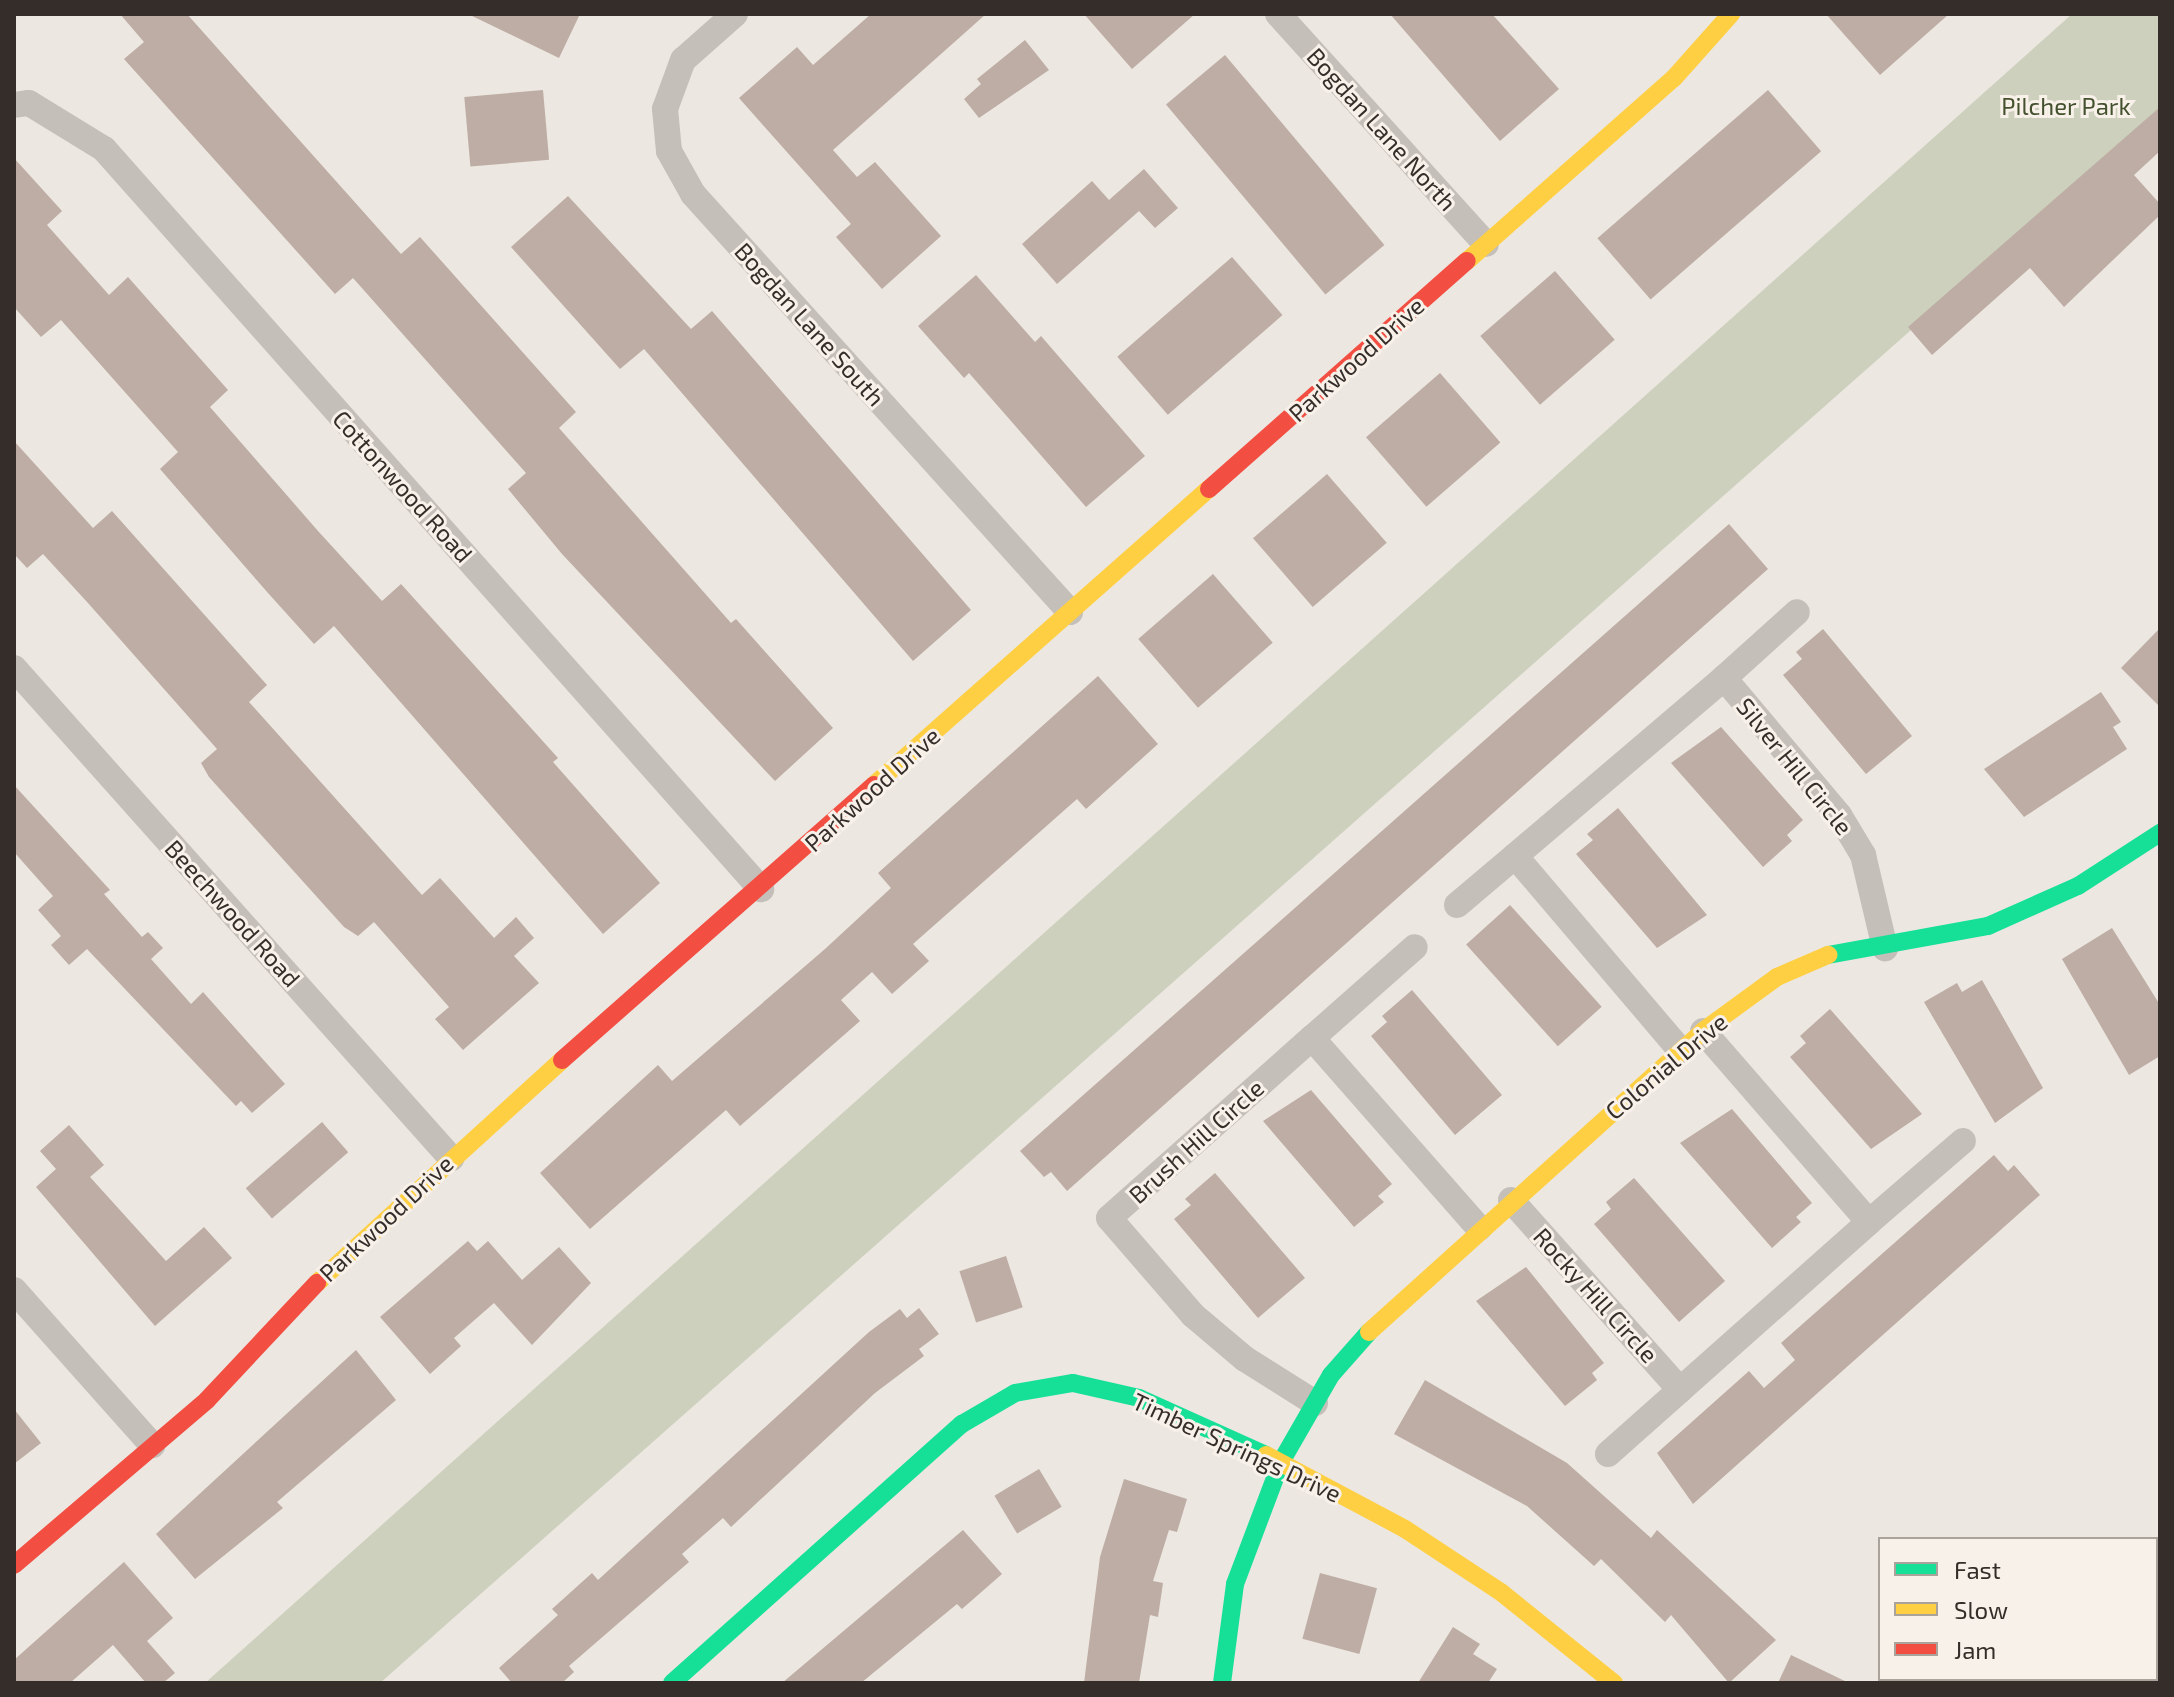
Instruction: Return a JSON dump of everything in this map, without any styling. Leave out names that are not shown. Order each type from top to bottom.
[{"type":"street","name":"Bogdan Lane South","points":[[735,14],[683,60],[665,109],[669,151],[693,194],[1070,612]]},
{"type":"street","name":"Bogdan Lane North","points":[[1278,14],[1486,244]]},
{"type":"street","name":"Parkwood Drive","points":[[14,1565],[207,1400],[346,1251],[761,889],[1674,78],[1731,14]]},
{"type":"street","name":"Cottonwood Road","points":[[21,104],[104,149],[761,889]]},
{"type":"street","name":"Silver Hill Circle","points":[[1457,905],[1797,612]]},
{"type":"street","name":"Beechwood Road","points":[[14,668],[451,1158]]},
{"type":"street","name":"Silver Hill Circle","points":[[1724,678],[1839,815],[1863,855],[1885,948]]},
{"type":"street","name":"Colonial Drive","points":[[1222,1683],[1235,1584],[1281,1462],[1315,1403],[1383,1316],[1479,1228],[1703,1031],[1777,977],[1824,956],[1885,948],[1988,926],[2078,886],[2160,833]]},
{"type":"street","points":[[1515,856],[1681,1051]]},
{"type":"street","name":"Brush Hill Circle","points":[[1315,1403],[1245,1359],[1193,1315],[1109,1218],[1415,947]]},
{"type":"street","points":[[1703,1031],[1869,1222]]},
{"type":"street","points":[[1312,1038],[1479,1228]]},
{"type":"street","points":[[1608,1454],[1963,1141]]},
{"type":"street","name":"Rocky Hill Circle","points":[[1511,1200],[1680,1390]]},
{"type":"street","points":[[14,1290],[152,1445]]},
{"type":"street","name":"Timber Springs Drive","points":[[672,1683],[962,1424],[1015,1393],[1073,1383],[1107,1388],[1281,1462],[1405,1529],[1502,1593],[1614,1683]]},
{"type":"green space","name":"Pilcher Park","points":[[2072,14],[2160,14],[2160,110],[380,1683],[205,1683]]},
{"type":"building","points":[[120,14],[187,14],[401,254],[420,237],[576,412],[559,428],[731,623],[736,619],[833,728],[775,781],[562,554],[508,489],[526,473],[353,278],[335,294],[124,59],[144,42]]},
{"type":"building","points":[[468,14],[580,14],[559,58]]},
{"type":"building","points":[[871,14],[986,14],[833,150],[857,177],[875,162],[941,236],[882,289],[836,237],[851,224],[739,98],[797,47],[813,65]]},
{"type":"building","points":[[1084,14],[1195,14],[1132,69]]},
{"type":"building","points":[[1390,14],[1492,14],[1559,89],[1500,141]]},
{"type":"building","points":[[1826,14],[1949,14],[1880,75]]},
{"type":"building","points":[[1025,40],[1049,70],[979,118],[964,99],[981,84],[977,79]]},
{"type":"building","points":[[1225,55],[1384,245],[1325,294],[1166,104]]},
{"type":"building","points":[[543,90],[549,160],[470,167],[464,97]]},
{"type":"building","points":[[1768,90],[1821,151],[1651,299],[1597,238]]},
{"type":"building","points":[[2160,107],[2160,151],[2134,175],[2160,204],[2160,215],[2064,307],[2030,268],[1932,355],[1908,327]]},
{"type":"building","points":[[14,158],[62,211],[47,225],[109,295],[128,277],[228,390],[210,407],[318,531],[382,601],[401,584],[558,758],[553,762],[660,883],[603,934],[334,626],[314,644],[268,593],[160,469],[178,452],[61,320],[41,337],[14,307]]},
{"type":"building","points":[[1144,169],[1178,208],[1155,228],[1139,211],[1057,284],[1022,244],[1092,181],[1109,200]]},
{"type":"building","points":[[568,196],[691,329],[712,311],[971,610],[913,661],[644,349],[620,369],[511,247]]},
{"type":"building","points":[[1232,257],[1283,315],[1168,415],[1117,357]]},
{"type":"building","points":[[1555,271],[1615,340],[1540,405],[1480,336]]},
{"type":"building","points":[[976,275],[1035,342],[1041,336],[1145,456],[1086,507],[969,373],[964,378],[918,326]]},
{"type":"building","points":[[1440,373],[1500,442],[1426,507],[1366,437]]},
{"type":"building","points":[[14,441],[93,528],[112,511],[267,685],[249,702],[422,895],[440,878],[494,938],[516,917],[534,938],[514,956],[539,983],[463,1050],[435,1019],[449,1007],[374,922],[358,936],[344,927],[209,777],[201,763],[217,749],[88,603],[43,554],[27,568],[14,554]]},
{"type":"building","points":[[1327,474],[1387,543],[1313,607],[1253,538]]},
{"type":"building","points":[[1729,524],[1768,569],[1067,1191],[1051,1172],[1044,1177],[1020,1151]]},
{"type":"building","points":[[1213,574],[1273,643],[1198,708],[1138,639]]},
{"type":"building","points":[[2160,628],[2160,707],[2121,668]]},
{"type":"building","points":[[1823,629],[1912,736],[1866,774],[1783,675],[1802,659],[1796,652]]},
{"type":"building","points":[[1098,676],[1158,744],[1086,809],[1077,799],[913,944],[929,961],[892,994],[872,972],[841,1000],[860,1021],[740,1126],[726,1110],[590,1229],[540,1173],[658,1065],[672,1081],[825,949],[891,888],[878,873]]},
{"type":"building","points":[[2101,692],[2121,722],[2113,727],[2127,749],[2024,817],[1984,769]]},
{"type":"building","points":[[1721,727],[1803,820],[1787,835],[1792,841],[1763,867],[1671,763]]},
{"type":"building","points":[[14,785],[110,890],[104,894],[142,937],[148,932],[163,948],[151,959],[191,1004],[203,992],[285,1084],[252,1113],[241,1101],[236,1106],[87,949],[69,965],[51,945],[61,936],[38,910],[53,896],[14,852]]},
{"type":"building","points":[[1618,808],[1707,915],[1657,948],[1576,854],[1593,840],[1587,834]]},
{"type":"building","points":[[1510,905],[1602,1007],[1558,1046],[1466,944]]},
{"type":"building","points":[[2112,928],[2160,1005],[2160,1056],[2129,1075],[2062,959]]},
{"type":"building","points":[[1982,980],[2043,1088],[1995,1123],[1924,1002],[1957,983],[1962,992]]},
{"type":"building","points":[[1412,990],[1502,1095],[1455,1135],[1371,1036],[1387,1022],[1382,1016]]},
{"type":"building","points":[[1830,1009],[1922,1114],[1871,1149],[1790,1057],[1806,1043],[1800,1036]]},
{"type":"building","points":[[1311,1090],[1392,1184],[1378,1196],[1384,1202],[1354,1227],[1263,1121]]},
{"type":"building","points":[[1732,1109],[1812,1203],[1796,1217],[1801,1222],[1772,1248],[1680,1143]]},
{"type":"building","points":[[322,1122],[348,1152],[272,1218],[246,1188]]},
{"type":"building","points":[[69,1125],[104,1165],[90,1177],[166,1261],[204,1227],[232,1258],[155,1326],[36,1187],[56,1169],[40,1151]]},
{"type":"building","points":[[1994,1155],[2008,1171],[2014,1165],[2040,1195],[1693,1504],[1657,1453],[1749,1371],[1764,1388],[1795,1360],[1781,1343]]},
{"type":"building","points":[[1215,1173],[1305,1278],[1258,1318],[1174,1219],[1191,1205],[1185,1199]]},
{"type":"building","points":[[1634,1178],[1725,1281],[1679,1322],[1594,1224],[1611,1209],[1606,1202]]},
{"type":"building","points":[[468,1241],[477,1251],[488,1241],[522,1280],[559,1247],[591,1283],[532,1345],[494,1303],[454,1338],[461,1346],[430,1374],[380,1317]]},
{"type":"building","points":[[1006,1256],[1023,1307],[976,1322],[959,1271]]},
{"type":"building","points":[[1526,1267],[1604,1363],[1592,1373],[1597,1380],[1565,1406],[1476,1301]]},
{"type":"building","points":[[919,1308],[939,1334],[919,1349],[924,1356],[875,1393],[731,1527],[723,1518],[682,1554],[689,1562],[569,1666],[574,1672],[562,1683],[512,1683],[499,1668],[558,1615],[552,1609],[592,1573],[598,1580],[869,1332],[900,1309],[907,1318]]},
{"type":"building","points":[[356,1350],[396,1400],[277,1502],[283,1508],[195,1579],[156,1534]]},
{"type":"building","points":[[1425,1380],[1567,1463],[1651,1538],[1657,1530],[1776,1640],[1729,1683],[1671,1615],[1665,1622],[1601,1559],[1594,1566],[1527,1506],[1394,1434]]},
{"type":"building","points":[[14,1409],[41,1443],[14,1464]]},
{"type":"building","points":[[1039,1469],[1062,1507],[1017,1533],[994,1496]]},
{"type":"building","points":[[1124,1479],[1187,1499],[1177,1532],[1169,1530],[1153,1581],[1163,1583],[1158,1617],[1150,1615],[1139,1683],[1084,1683],[1100,1557]]},
{"type":"building","points":[[963,1530],[1002,1574],[962,1609],[957,1604],[861,1683],[782,1683]]},
{"type":"building","points":[[124,1562],[173,1618],[147,1641],[175,1673],[163,1683],[146,1683],[113,1645],[70,1683],[14,1683],[14,1660]]},
{"type":"building","points":[[1320,1573],[1377,1588],[1359,1654],[1302,1639]]},
{"type":"building","points":[[1453,1627],[1480,1644],[1473,1654],[1497,1669],[1488,1683],[1418,1683]]},
{"type":"building","points":[[1791,1655],[1849,1683],[1778,1683]]},
{"type":"traffic: fast","points":[[1828,955],[1988,926],[2078,886],[2160,833]]},
{"type":"traffic: fast","points":[[1222,1683],[1235,1584],[1281,1462],[1331,1375],[1369,1332]]},
{"type":"traffic: fast","points":[[672,1683],[962,1424],[1015,1393],[1073,1383],[1139,1398],[1266,1455]]},
{"type":"traffic: slow","points":[[1467,261],[1674,78],[1731,14]]},
{"type":"traffic: slow","points":[[874,785],[1209,489]]},
{"type":"traffic: slow","points":[[1369,1332],[1703,1031],[1777,977],[1828,955]]},
{"type":"traffic: slow","points":[[317,1283],[562,1060]]},
{"type":"traffic: slow","points":[[1266,1455],[1405,1529],[1502,1593],[1614,1683]]},
{"type":"traffic: jam","points":[[1209,489],[1467,261]]},
{"type":"traffic: jam","points":[[562,1060],[874,785]]},
{"type":"traffic: jam","points":[[14,1565],[207,1400],[317,1283]]}]
